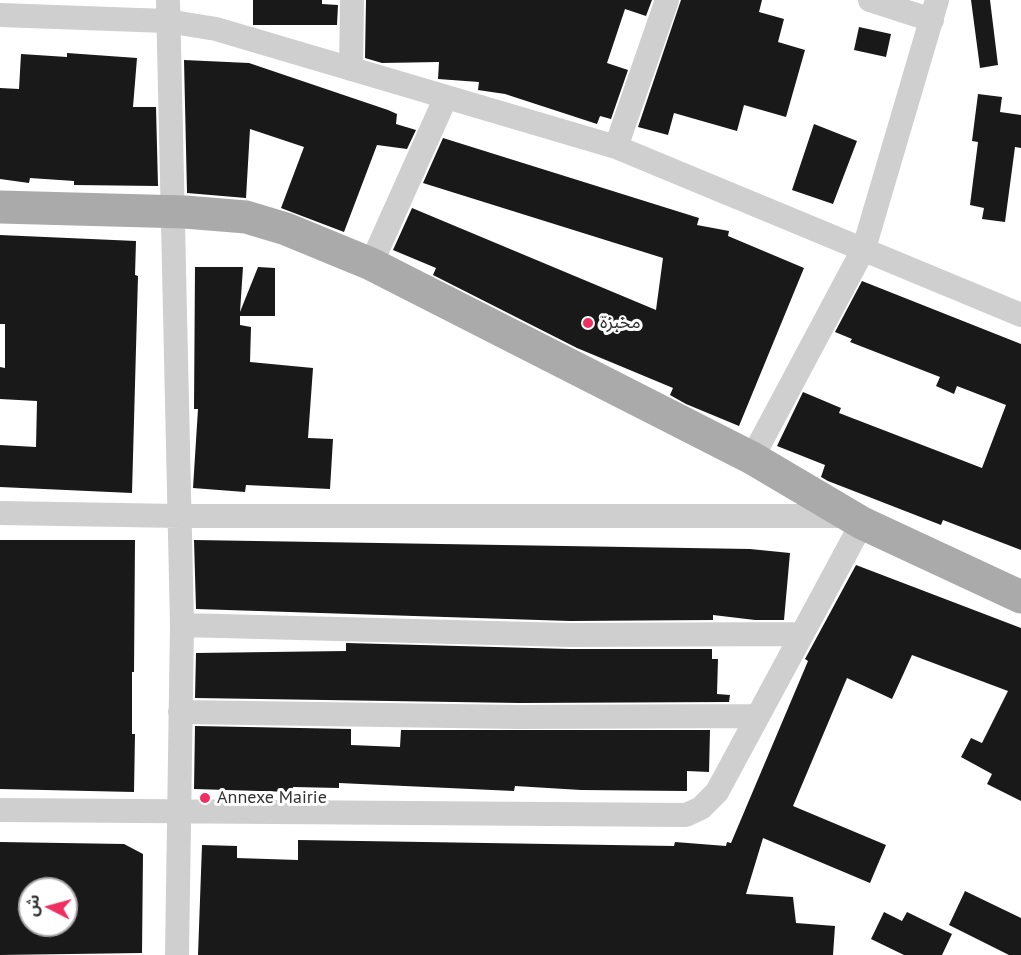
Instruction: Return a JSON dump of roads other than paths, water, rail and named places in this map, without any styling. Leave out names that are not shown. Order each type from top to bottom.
[{"type":"main road","points":[[0,207],[172,212],[246,217],[286,230],[371,264],[752,458],[856,519],[1021,597]]},
{"type":"street","points":[[351,69],[352,0]]},
{"type":"street","points":[[616,147],[667,0]]},
{"type":"street","points":[[752,458],[864,248],[934,10],[870,0]]},
{"type":"street","points":[[168,11],[181,516],[182,625],[177,955]]},
{"type":"street","points":[[0,15],[168,11],[216,29],[616,147],[1021,315]]},
{"type":"street","points":[[371,264],[446,97]]},
{"type":"street","points":[[0,513],[856,519],[801,634],[717,792],[701,808],[686,815],[0,810]]},
{"type":"street","points":[[182,625],[570,635],[801,634]]},
{"type":"street","points":[[180,712],[520,717],[756,716]]},
{"type":"place","name":"مخبزة","points":[[588,323]]},
{"type":"place","name":"Annexe Mairie","points":[[205,798]]}]
